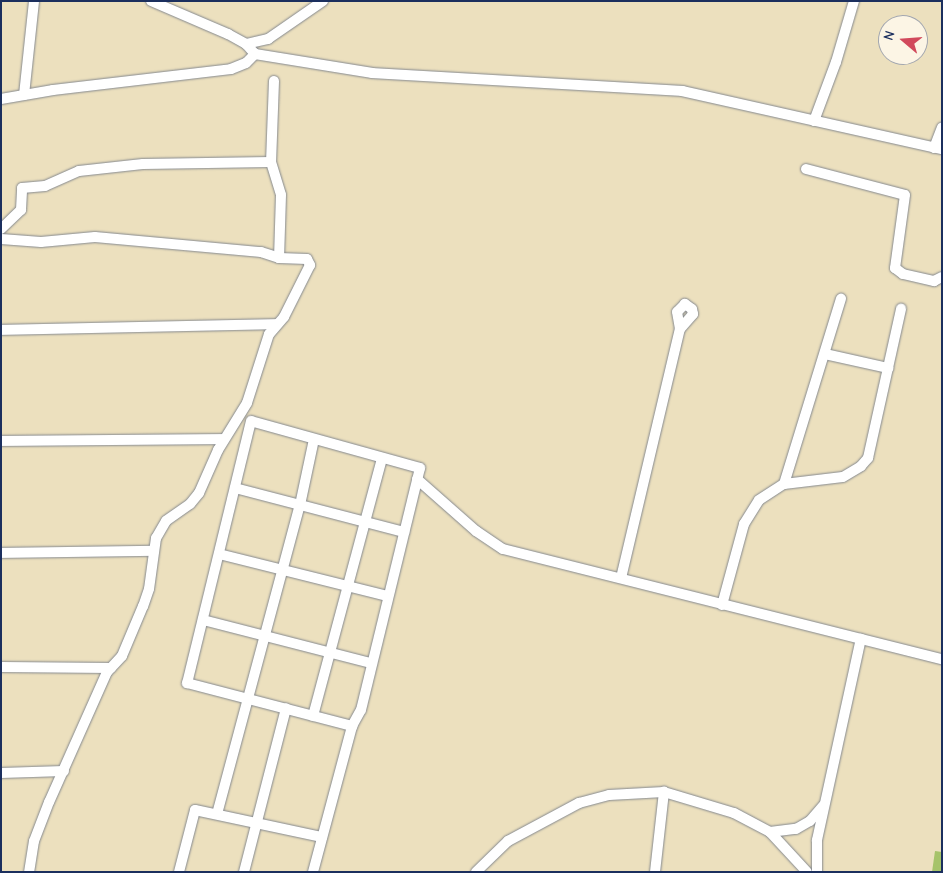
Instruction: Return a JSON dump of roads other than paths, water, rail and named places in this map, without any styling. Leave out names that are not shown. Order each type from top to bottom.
[{"type":"street","points":[[24,95],[34,1]]},
{"type":"street","points":[[151,1],[246,44],[255,54],[334,69],[388,74],[660,88],[704,94],[814,121],[938,148],[942,127]]},
{"type":"street","points":[[246,44],[268,39],[323,1]]},
{"type":"street","points":[[814,121],[836,62],[854,1]]},
{"type":"street","points":[[1,99],[231,69],[246,63],[255,54]]},
{"type":"street","points":[[274,81],[271,162],[281,194],[279,258]]},
{"type":"street","points":[[1,229],[20,210],[22,188],[45,186],[79,171],[143,164],[271,162]]},
{"type":"street","points":[[806,169],[906,196],[895,268],[903,274],[934,281],[942,277]]},
{"type":"street","points":[[1,239],[41,242],[95,236],[261,252],[279,258],[307,259],[310,265],[284,317],[269,334],[260,357],[247,403],[224,439],[198,493],[193,502],[166,521],[152,551],[148,589],[122,656],[111,668],[34,841],[29,872]]},
{"type":"street","points":[[784,484],[826,354],[841,299]]},
{"type":"street","points":[[722,605],[750,511],[770,490],[784,484],[830,481],[861,466],[872,446],[901,309]]},
{"type":"street","points":[[1,330],[277,324]]},
{"type":"street","points":[[621,578],[680,329]]},
{"type":"street","points":[[826,354],[888,368]]},
{"type":"street","points":[[314,872],[352,726],[361,710],[387,596],[420,468],[251,421],[188,683],[352,726]]},
{"type":"street","points":[[1,441],[224,439]]},
{"type":"street","points":[[216,814],[300,504],[314,439]]},
{"type":"street","points":[[313,716],[382,458]]},
{"type":"street","points":[[417,479],[476,531],[503,549],[942,659]]},
{"type":"street","points":[[235,488],[404,532]]},
{"type":"street","points":[[1,553],[152,551]]},
{"type":"street","points":[[219,554],[387,596]]},
{"type":"street","points":[[203,620],[371,663]]},
{"type":"street","points":[[817,872],[817,840],[861,639]]},
{"type":"street","points":[[1,667],[111,668]]},
{"type":"street","points":[[244,872],[286,708]]},
{"type":"street","points":[[1,773],[64,771]]},
{"type":"street","points":[[655,872],[664,792]]},
{"type":"street","points":[[476,872],[508,841],[579,802],[609,795],[664,792],[734,814],[770,832],[807,872]]},
{"type":"street","points":[[770,832],[796,829],[810,821],[825,804]]},
{"type":"street","points":[[179,872],[195,810],[322,837]]}]
